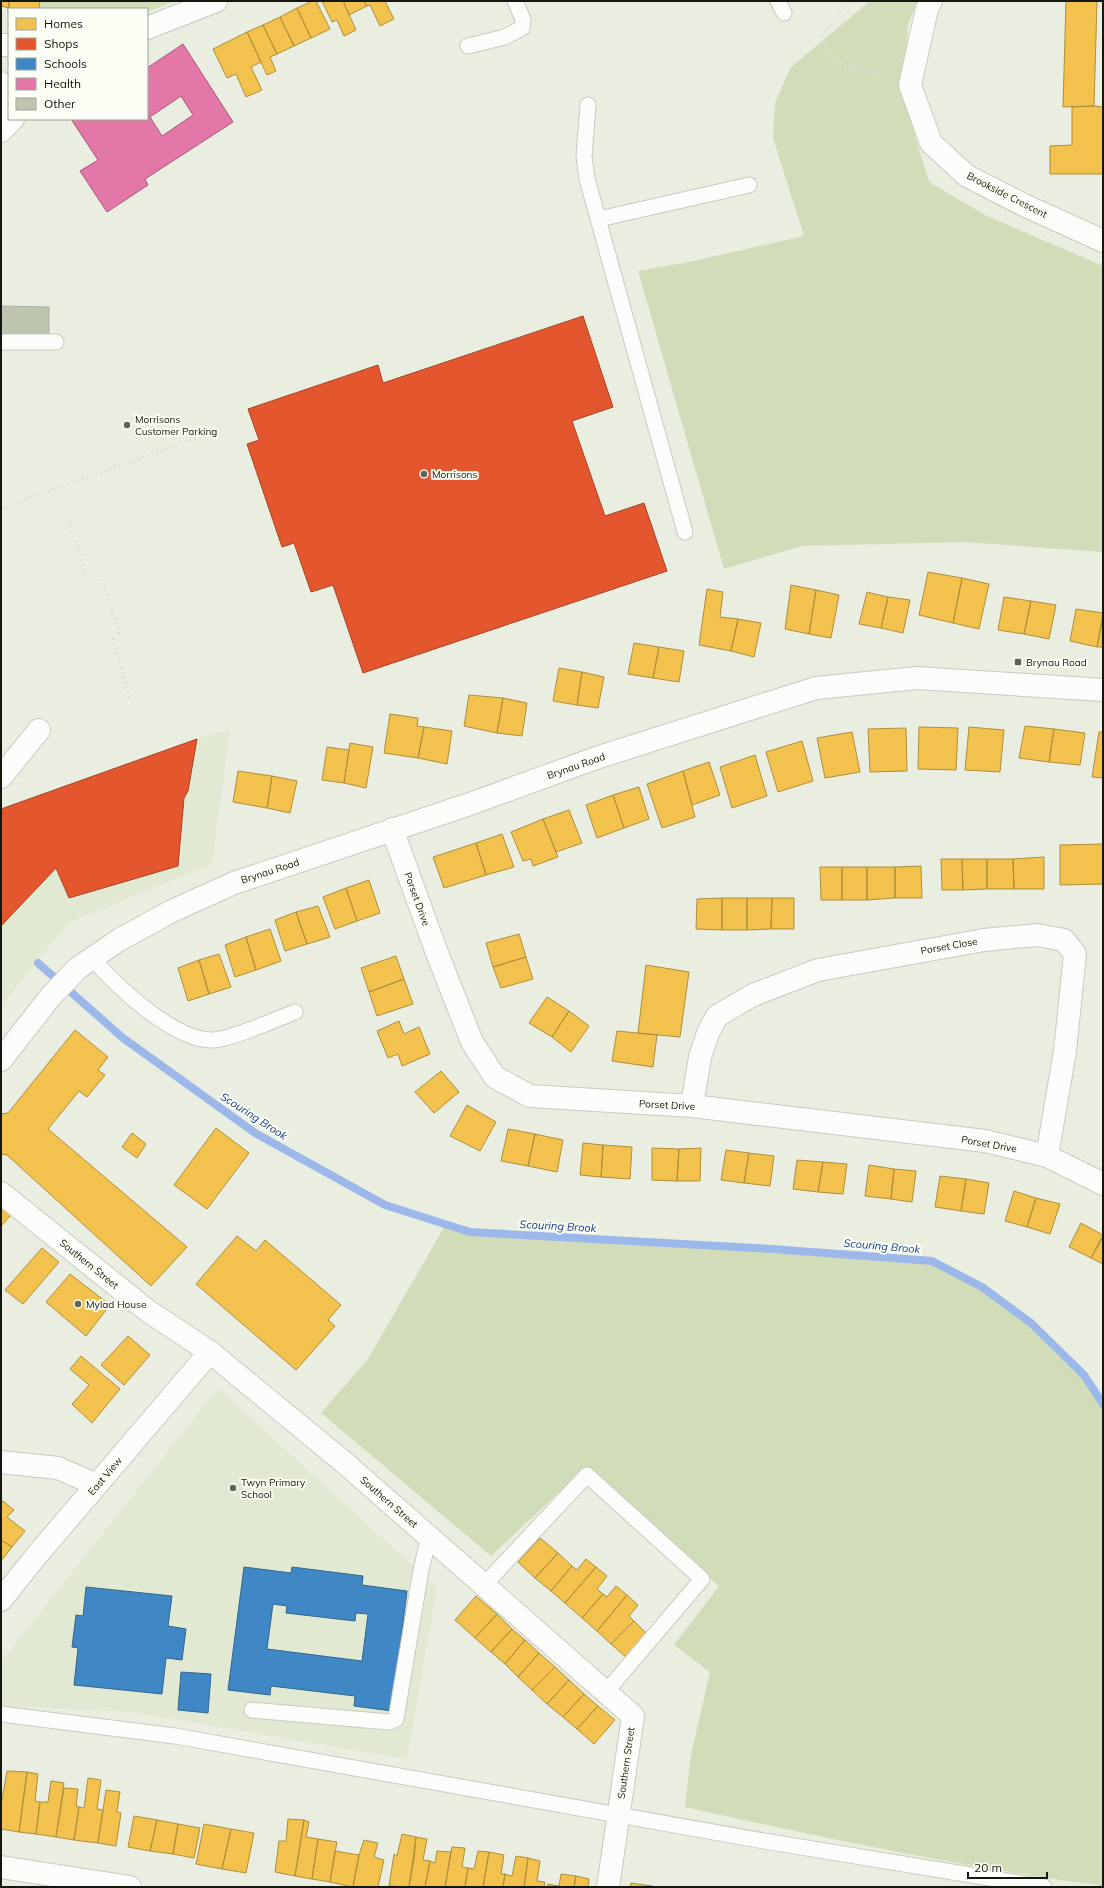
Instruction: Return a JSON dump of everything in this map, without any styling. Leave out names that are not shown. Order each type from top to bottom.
[{"type":"street","points":[[148,28],[216,1]]},
{"type":"street","points":[[910,85],[927,9],[931,1]]},
{"type":"street","points":[[1,83],[8,100]]},
{"type":"street","name":"Brookside Crescent","points":[[910,85],[931,143],[967,176],[1026,206],[1103,241]]},
{"type":"street","name":"Brynau Road","points":[[1,1060],[51,996],[85,963],[118,940],[172,911],[234,883],[466,805],[596,758],[816,688],[917,678],[1103,690]]},
{"type":"street","points":[[1,777],[39,730]]},
{"type":"street","name":"Porset Drive","points":[[392,829],[437,953],[472,1042],[495,1077],[530,1096],[692,1106],[985,1141],[1048,1156],[1103,1184]]},
{"type":"street","name":"Porset Close","points":[[692,1106],[700,1057],[708,1033],[717,1016],[752,995],[818,970],[984,940],[1037,935],[1064,940],[1075,954],[1065,1051],[1048,1156]]},
{"type":"street","name":"Southern Street","points":[[1,1193],[148,1311],[210,1352],[346,1464],[633,1716],[608,1887]]},
{"type":"street","name":"East View","points":[[1,1600],[210,1352]]},
{"type":"street","points":[[1,1462],[58,1468],[97,1485]]},
{"type":"street","points":[[1,1867],[40,1881],[130,1887]]},
{"type":"lane","points":[[468,46],[505,37],[522,28],[523,19],[515,1]]},
{"type":"lane","points":[[588,105],[584,156],[586,179],[685,532]]},
{"type":"lane","points":[[598,218],[749,185]]},
{"type":"lane","points":[[1,342],[56,342]]},
{"type":"lane","points":[[85,963],[172,1026],[208,1040],[223,1038],[295,1012]]},
{"type":"lane","points":[[484,1585],[587,1474],[702,1579],[606,1692]]},
{"type":"lane","points":[[252,1710],[389,1722],[396,1719],[420,1570],[429,1537]]},
{"type":"lane","points":[[1,1714],[175,1736],[764,1841],[1044,1887]]},
{"type":"path","points":[[852,1],[840,12],[822,36],[832,61],[910,85]]},
{"type":"path","points":[[1,508],[217,431]]},
{"type":"path","points":[[69,521],[87,579]]},
{"type":"path","points":[[100,575],[120,636]]},
{"type":"path","points":[[112,638],[130,699]]},
{"type":"shaded area","points":[[40,1],[175,1],[148,12],[148,8],[39,8]]},
{"type":"shaded area","points":[[870,1],[918,1],[908,24],[903,96],[929,182],[985,215],[1103,266],[1103,552],[965,542],[802,546],[724,569],[638,271],[689,262],[804,236],[773,138],[775,103],[791,67]]},
{"type":"shaded area","points":[[230,729],[212,864],[68,923],[1,1006],[1,809],[86,780],[197,739]]},
{"type":"shaded area","points":[[446,1224],[470,1232],[772,1249],[932,1261],[982,1287],[1031,1323],[1084,1375],[1103,1404],[1103,1886],[945,1861],[789,1830],[685,1807],[691,1755],[710,1672],[674,1645],[719,1586],[586,1467],[491,1556],[321,1413],[368,1359]]},
{"type":"shaded area","name":"Twyn Primary School","points":[[218,1388],[437,1588],[407,1759],[131,1712],[1,1706],[1,1664],[5,1657]]},
{"type":"building: Homes","points":[[1,1],[9,1],[9,8],[1,6]]},
{"type":"building: Homes","points":[[9,1],[40,1],[39,8],[8,8]]},
{"type":"building: Homes","points":[[312,1],[316,1],[330,29],[311,38],[297,8]]},
{"type":"building: Homes","points":[[322,1],[343,1],[356,30],[344,36],[337,20],[332,22]]},
{"type":"building: Homes","points":[[343,1],[364,1],[367,6],[349,15]]},
{"type":"building: Homes","points":[[364,1],[385,1],[394,19],[380,26],[370,5],[367,6]]},
{"type":"building: Homes","points":[[1066,1],[1097,1],[1094,106],[1063,107]]},
{"type":"building: Homes","points":[[297,8],[311,38],[294,46],[280,17]]},
{"type":"building: Homes","points":[[280,17],[294,46],[277,54],[263,25]]},
{"type":"building: Homes","points":[[263,25],[277,54],[270,57],[276,71],[267,75],[247,32]]},
{"type":"building: Homes","points":[[247,32],[261,62],[251,67],[262,90],[246,97],[236,74],[227,78],[213,49]]},
{"type":"building: Homes","points":[[1072,107],[1103,107],[1103,174],[1050,174],[1050,146],[1072,145]]},
{"type":"building: Homes","points":[[928,572],[962,578],[953,623],[919,615]]},
{"type":"building: Homes","points":[[962,578],[989,584],[979,629],[953,623]]},
{"type":"building: Homes","points":[[791,585],[816,590],[809,634],[785,629]]},
{"type":"building: Homes","points":[[707,589],[723,592],[720,617],[738,619],[731,651],[699,645]]},
{"type":"building: Homes","points":[[816,590],[839,595],[831,638],[809,634]]},
{"type":"building: Homes","points":[[867,592],[888,597],[881,628],[859,624]]},
{"type":"building: Homes","points":[[888,597],[910,600],[903,633],[881,628]]},
{"type":"building: Homes","points":[[1004,597],[1031,601],[1024,634],[998,630]]},
{"type":"building: Homes","points":[[1031,601],[1056,605],[1049,639],[1024,634]]},
{"type":"building: Homes","points":[[1076,609],[1103,613],[1097,647],[1070,641]]},
{"type":"building: Homes","points":[[1103,618],[1103,647],[1097,647]]},
{"type":"building: Homes","points":[[738,619],[761,623],[754,657],[731,651]]},
{"type":"building: Homes","points":[[634,643],[659,647],[653,678],[628,674]]},
{"type":"building: Homes","points":[[659,647],[684,651],[679,682],[653,678]]},
{"type":"building: Homes","points":[[559,668],[582,672],[577,705],[553,701]]},
{"type":"building: Homes","points":[[582,672],[604,677],[598,708],[577,705]]},
{"type":"building: Homes","points":[[469,695],[503,698],[497,733],[464,726]]},
{"type":"building: Homes","points":[[503,698],[527,703],[522,736],[497,733]]},
{"type":"building: Homes","points":[[390,714],[418,718],[417,726],[424,727],[418,758],[384,753]]},
{"type":"building: Homes","points":[[1025,726],[1054,729],[1049,762],[1019,758]]},
{"type":"building: Homes","points":[[424,727],[452,731],[447,764],[418,758]]},
{"type":"building: Homes","points":[[919,727],[958,728],[956,770],[918,769]]},
{"type":"building: Homes","points":[[969,727],[1004,730],[1000,772],[965,770]]},
{"type":"building: Homes","points":[[906,728],[907,771],[870,772],[868,729]]},
{"type":"building: Homes","points":[[1054,729],[1085,733],[1080,765],[1049,762]]},
{"type":"building: Homes","points":[[852,732],[860,772],[825,778],[817,738]]},
{"type":"building: Homes","points":[[1099,732],[1103,732],[1103,778],[1092,777]]},
{"type":"building: Homes","points":[[802,741],[813,781],[778,792],[766,752]]},
{"type":"building: Homes","points":[[350,743],[373,747],[366,788],[344,783]]},
{"type":"building: Homes","points":[[327,747],[349,750],[344,783],[322,780]]},
{"type":"building: Homes","points":[[755,755],[767,796],[732,808],[720,767]]},
{"type":"building: Homes","points":[[709,762],[720,795],[692,805],[683,771]]},
{"type":"building: Homes","points":[[238,771],[272,776],[267,808],[233,802]]},
{"type":"building: Homes","points":[[683,771],[695,817],[662,828],[647,784]]},
{"type":"building: Homes","points":[[272,776],[297,781],[290,813],[267,808]]},
{"type":"building: Homes","points":[[639,787],[649,819],[624,828],[613,795]]},
{"type":"building: Homes","points":[[613,795],[624,828],[597,838],[586,805]]},
{"type":"building: Homes","points":[[569,810],[582,843],[556,852],[543,819]]},
{"type":"building: Homes","points":[[543,819],[558,857],[533,866],[531,859],[523,861],[511,832]]},
{"type":"building: Homes","points":[[502,834],[514,867],[486,875],[476,843]]},
{"type":"building: Homes","points":[[476,843],[486,875],[444,888],[433,857]]},
{"type":"building: Homes","points":[[1103,844],[1103,884],[1060,885],[1060,845]]},
{"type":"building: Homes","points":[[1044,857],[1044,889],[1014,889],[1013,859]]},
{"type":"building: Homes","points":[[941,859],[962,859],[963,890],[942,890]]},
{"type":"building: Homes","points":[[962,859],[987,859],[987,889],[963,890]]},
{"type":"building: Homes","points":[[987,859],[1013,859],[1014,889],[987,889]]},
{"type":"building: Homes","points":[[921,866],[922,898],[895,898],[895,867]]},
{"type":"building: Homes","points":[[820,867],[842,867],[842,900],[821,900]]},
{"type":"building: Homes","points":[[842,867],[867,867],[867,900],[842,900]]},
{"type":"building: Homes","points":[[867,867],[895,867],[895,898],[867,900]]},
{"type":"building: Homes","points":[[369,880],[380,913],[357,921],[346,888]]},
{"type":"building: Homes","points":[[346,888],[357,921],[335,929],[323,897]]},
{"type":"building: Homes","points":[[722,898],[747,898],[747,930],[722,930]]},
{"type":"building: Homes","points":[[722,898],[722,930],[696,929],[697,899]]},
{"type":"building: Homes","points":[[747,898],[772,898],[771,929],[747,930]]},
{"type":"building: Homes","points":[[772,898],[794,898],[794,929],[771,929]]},
{"type":"building: Homes","points":[[318,906],[330,937],[307,944],[296,912]]},
{"type":"building: Homes","points":[[296,912],[307,944],[285,951],[275,920]]},
{"type":"building: Homes","points":[[270,929],[281,961],[256,970],[246,937]]},
{"type":"building: Homes","points":[[519,934],[526,957],[493,967],[486,943]]},
{"type":"building: Homes","points":[[246,937],[256,970],[235,977],[225,945]]},
{"type":"building: Homes","points":[[219,954],[231,987],[209,994],[199,960]]},
{"type":"building: Homes","points":[[396,956],[404,979],[369,992],[361,968]]},
{"type":"building: Homes","points":[[526,957],[533,979],[501,988],[493,967]]},
{"type":"building: Homes","points":[[199,960],[209,994],[188,1001],[178,968]]},
{"type":"building: Homes","points":[[646,965],[689,972],[680,1037],[638,1033]]},
{"type":"building: Homes","points":[[404,979],[413,1004],[377,1016],[369,992]]},
{"type":"building: Homes","points":[[547,997],[569,1011],[552,1037],[529,1023]]},
{"type":"building: Homes","points":[[569,1011],[589,1026],[571,1052],[552,1037]]},
{"type":"building: Homes","points":[[399,1021],[404,1034],[419,1027],[430,1054],[402,1066],[398,1054],[388,1058],[377,1031]]},
{"type":"building: Homes","points":[[75,1030],[108,1057],[98,1070],[105,1075],[87,1097],[79,1091],[48,1129],[187,1247],[151,1286],[7,1155],[1,1154],[1,1114],[8,1113]]},
{"type":"building: Homes","points":[[617,1031],[657,1035],[653,1067],[612,1061]]},
{"type":"building: Homes","points":[[441,1071],[459,1092],[434,1113],[415,1092]]},
{"type":"building: Homes","points":[[467,1105],[496,1122],[480,1151],[450,1136]]},
{"type":"building: Homes","points":[[216,1128],[249,1153],[207,1209],[174,1185]]},
{"type":"building: Homes","points":[[508,1129],[535,1134],[528,1166],[501,1161]]},
{"type":"building: Homes","points":[[132,1133],[146,1144],[137,1158],[122,1147]]},
{"type":"building: Homes","points":[[535,1134],[563,1140],[557,1172],[528,1166]]},
{"type":"building: Homes","points":[[583,1143],[603,1145],[601,1177],[580,1175]]},
{"type":"building: Homes","points":[[603,1145],[632,1147],[630,1179],[601,1177]]},
{"type":"building: Homes","points":[[652,1148],[679,1149],[677,1181],[652,1180]]},
{"type":"building: Homes","points":[[701,1148],[700,1181],[677,1181],[679,1149]]},
{"type":"building: Homes","points":[[726,1150],[749,1153],[744,1183],[721,1180]]},
{"type":"building: Homes","points":[[749,1153],[774,1156],[770,1186],[744,1183]]},
{"type":"building: Homes","points":[[797,1160],[823,1162],[818,1192],[793,1189]]},
{"type":"building: Homes","points":[[823,1162],[847,1164],[843,1194],[818,1192]]},
{"type":"building: Homes","points":[[869,1165],[894,1169],[891,1199],[865,1196]]},
{"type":"building: Homes","points":[[894,1169],[916,1171],[912,1202],[891,1199]]},
{"type":"building: Homes","points":[[940,1176],[966,1179],[961,1211],[935,1207]]},
{"type":"building: Homes","points":[[966,1179],[989,1183],[984,1214],[961,1211]]},
{"type":"building: Homes","points":[[1014,1191],[1036,1198],[1027,1227],[1005,1221]]},
{"type":"building: Homes","points":[[1036,1198],[1060,1204],[1050,1234],[1027,1227]]},
{"type":"building: Homes","points":[[1,1206],[11,1215],[1,1226]]},
{"type":"building: Homes","points":[[1081,1223],[1103,1235],[1091,1258],[1069,1247]]},
{"type":"building: Homes","points":[[237,1236],[256,1251],[265,1240],[341,1305],[328,1320],[335,1326],[296,1370],[196,1284]]},
{"type":"building: Homes","points":[[1103,1237],[1103,1264],[1091,1258]]},
{"type":"building: Homes","points":[[42,1248],[59,1262],[23,1304],[5,1290]]},
{"type":"building: Homes","name":"Mylad House","points":[[70,1274],[110,1305],[86,1336],[46,1302]]},
{"type":"building: Homes","points":[[128,1336],[150,1355],[124,1385],[101,1365]]},
{"type":"building: Homes","points":[[81,1356],[120,1389],[92,1423],[72,1404],[89,1385],[70,1369]]},
{"type":"building: Homes","points":[[3,1501],[14,1510],[7,1517],[25,1531],[12,1547],[1,1540],[1,1503]]},
{"type":"building: Homes","points":[[540,1538],[558,1553],[535,1578],[518,1562]]},
{"type":"building: Homes","points":[[1,1540],[12,1547],[1,1561]]},
{"type":"building: Homes","points":[[558,1553],[572,1566],[551,1591],[535,1578]]},
{"type":"building: Homes","points":[[586,1559],[596,1567],[565,1603],[551,1591],[572,1566],[577,1570]]},
{"type":"building: Homes","points":[[596,1567],[607,1576],[597,1589],[603,1594],[582,1618],[565,1603]]},
{"type":"building: Homes","points":[[616,1586],[627,1595],[597,1631],[582,1618],[603,1594],[607,1597]]},
{"type":"building: Homes","points":[[627,1595],[638,1605],[629,1616],[634,1621],[611,1644],[597,1631]]},
{"type":"building: Homes","points":[[476,1596],[497,1614],[475,1638],[455,1620]]},
{"type":"building: Homes","points":[[497,1614],[512,1629],[491,1652],[475,1638]]},
{"type":"building: Homes","points":[[634,1621],[648,1635],[627,1658],[611,1644]]},
{"type":"building: Homes","points":[[512,1629],[525,1640],[505,1664],[491,1652]]},
{"type":"building: Homes","points":[[525,1640],[539,1653],[518,1677],[505,1664]]},
{"type":"building: Homes","points":[[539,1653],[555,1667],[532,1690],[518,1677]]},
{"type":"building: Homes","points":[[555,1667],[569,1680],[547,1704],[532,1690]]},
{"type":"building: Homes","points":[[569,1680],[584,1694],[563,1717],[547,1704]]},
{"type":"building: Homes","points":[[584,1694],[598,1706],[577,1729],[563,1717]]},
{"type":"building: Homes","points":[[598,1706],[615,1720],[594,1744],[577,1729]]},
{"type":"building: Homes","points":[[7,1771],[27,1772],[19,1832],[1,1829],[1,1805]]},
{"type":"building: Homes","points":[[27,1772],[38,1774],[35,1801],[40,1802],[36,1834],[19,1832]]},
{"type":"building: Homes","points":[[88,1778],[101,1780],[97,1809],[103,1810],[98,1843],[74,1840],[79,1807],[84,1808]]},
{"type":"building: Homes","points":[[51,1781],[64,1783],[56,1837],[36,1834],[40,1802],[48,1802]]},
{"type":"building: Homes","points":[[64,1788],[78,1789],[76,1806],[79,1807],[74,1840],[56,1837]]},
{"type":"building: Homes","points":[[106,1790],[120,1792],[117,1812],[121,1813],[116,1846],[98,1843]]},
{"type":"building: Homes","points":[[134,1816],[157,1820],[150,1851],[128,1847]]},
{"type":"building: Homes","points":[[288,1819],[304,1820],[295,1876],[275,1872],[279,1841],[286,1841]]},
{"type":"building: Homes","points":[[157,1820],[178,1824],[173,1854],[150,1851]]},
{"type":"building: Homes","points":[[304,1820],[309,1822],[306,1837],[318,1839],[312,1879],[295,1876]]},
{"type":"building: Homes","points":[[178,1824],[200,1828],[194,1858],[173,1854]]},
{"type":"building: Homes","points":[[204,1824],[231,1829],[222,1869],[196,1864]]},
{"type":"building: Homes","points":[[231,1829],[254,1833],[246,1873],[222,1869]]},
{"type":"building: Homes","points":[[402,1834],[416,1837],[409,1887],[389,1886],[394,1854],[397,1856]]},
{"type":"building: Homes","points":[[416,1837],[427,1839],[423,1860],[430,1861],[425,1887],[409,1887]]},
{"type":"building: Homes","points":[[318,1839],[337,1842],[330,1882],[312,1879]]},
{"type":"building: Homes","points":[[364,1840],[378,1843],[374,1857],[384,1860],[378,1887],[353,1887],[359,1855]]},
{"type":"building: Homes","points":[[452,1847],[465,1848],[462,1867],[468,1868],[465,1887],[445,1887]]},
{"type":"building: Homes","points":[[335,1851],[359,1855],[353,1887],[330,1882]]},
{"type":"building: Homes","points":[[437,1851],[451,1852],[445,1887],[425,1887],[430,1861],[435,1863]]},
{"type":"building: Homes","points":[[478,1851],[489,1852],[483,1887],[465,1887],[468,1868],[474,1869]]},
{"type":"building: Homes","points":[[489,1852],[504,1855],[501,1874],[505,1874],[503,1887],[483,1887]]},
{"type":"building: Homes","points":[[516,1856],[528,1858],[524,1887],[503,1887],[505,1874],[512,1876]]},
{"type":"building: Homes","points":[[528,1858],[540,1861],[537,1881],[545,1882],[544,1887],[524,1887]]},
{"type":"building: Homes","points":[[561,1874],[576,1876],[574,1887],[547,1887],[548,1884],[559,1886]]},
{"type":"building: Homes","points":[[576,1876],[589,1879],[588,1887],[574,1887]]},
{"type":"building: Homes","points":[[631,1883],[652,1886],[652,1887],[630,1887]]},
{"type":"building: Shops","name":"Morrisons","points":[[583,316],[613,407],[572,421],[605,516],[644,503],[667,571],[363,673],[333,585],[311,592],[294,543],[282,547],[247,444],[259,440],[248,409],[378,365],[383,383]]},
{"type":"building: Shops","points":[[197,739],[188,791],[184,798],[178,866],[69,898],[56,868],[1,926],[1,809]]},
{"type":"building: Schools","points":[[244,1567],[291,1573],[292,1567],[363,1576],[362,1585],[407,1591],[392,1711],[354,1706],[355,1696],[271,1686],[270,1695],[228,1690]],"holes":[[[273,1604],[287,1606],[286,1613],[355,1621],[356,1613],[368,1614],[362,1661],[267,1649]]]},
{"type":"building: Schools","points":[[86,1587],[172,1596],[168,1626],[186,1629],[182,1660],[166,1658],[162,1694],[74,1685],[78,1648],[72,1647],[76,1615],[83,1616]]},
{"type":"building: Schools","points":[[181,1672],[211,1674],[208,1713],[178,1710]]},
{"type":"building: Health","points":[[183,44],[233,122],[145,179],[148,185],[107,212],[80,171],[98,160],[72,120],[148,120],[148,67]],"holes":[[[181,96],[193,115],[162,136],[150,117]]]},
{"type":"building: Other","points":[[1,306],[49,307],[49,335],[1,334]]},
{"type":"waterway","name":"Scouring Brook","points":[[38,963],[123,1038],[255,1133],[385,1205],[470,1232],[772,1249],[932,1261],[982,1287],[1031,1323],[1084,1375],[1103,1404]]},
{"type":"place","name":"Morrisons Customer Parking","points":[[127,425]]},
{"type":"place","name":"Morrisons","points":[[424,474]]},
{"type":"place","name":"Brynau Road","points":[[1018,662]]},
{"type":"place","name":"Mylad House","points":[[78,1304]]},
{"type":"place","name":"Twyn Primary School","points":[[233,1488]]}]
